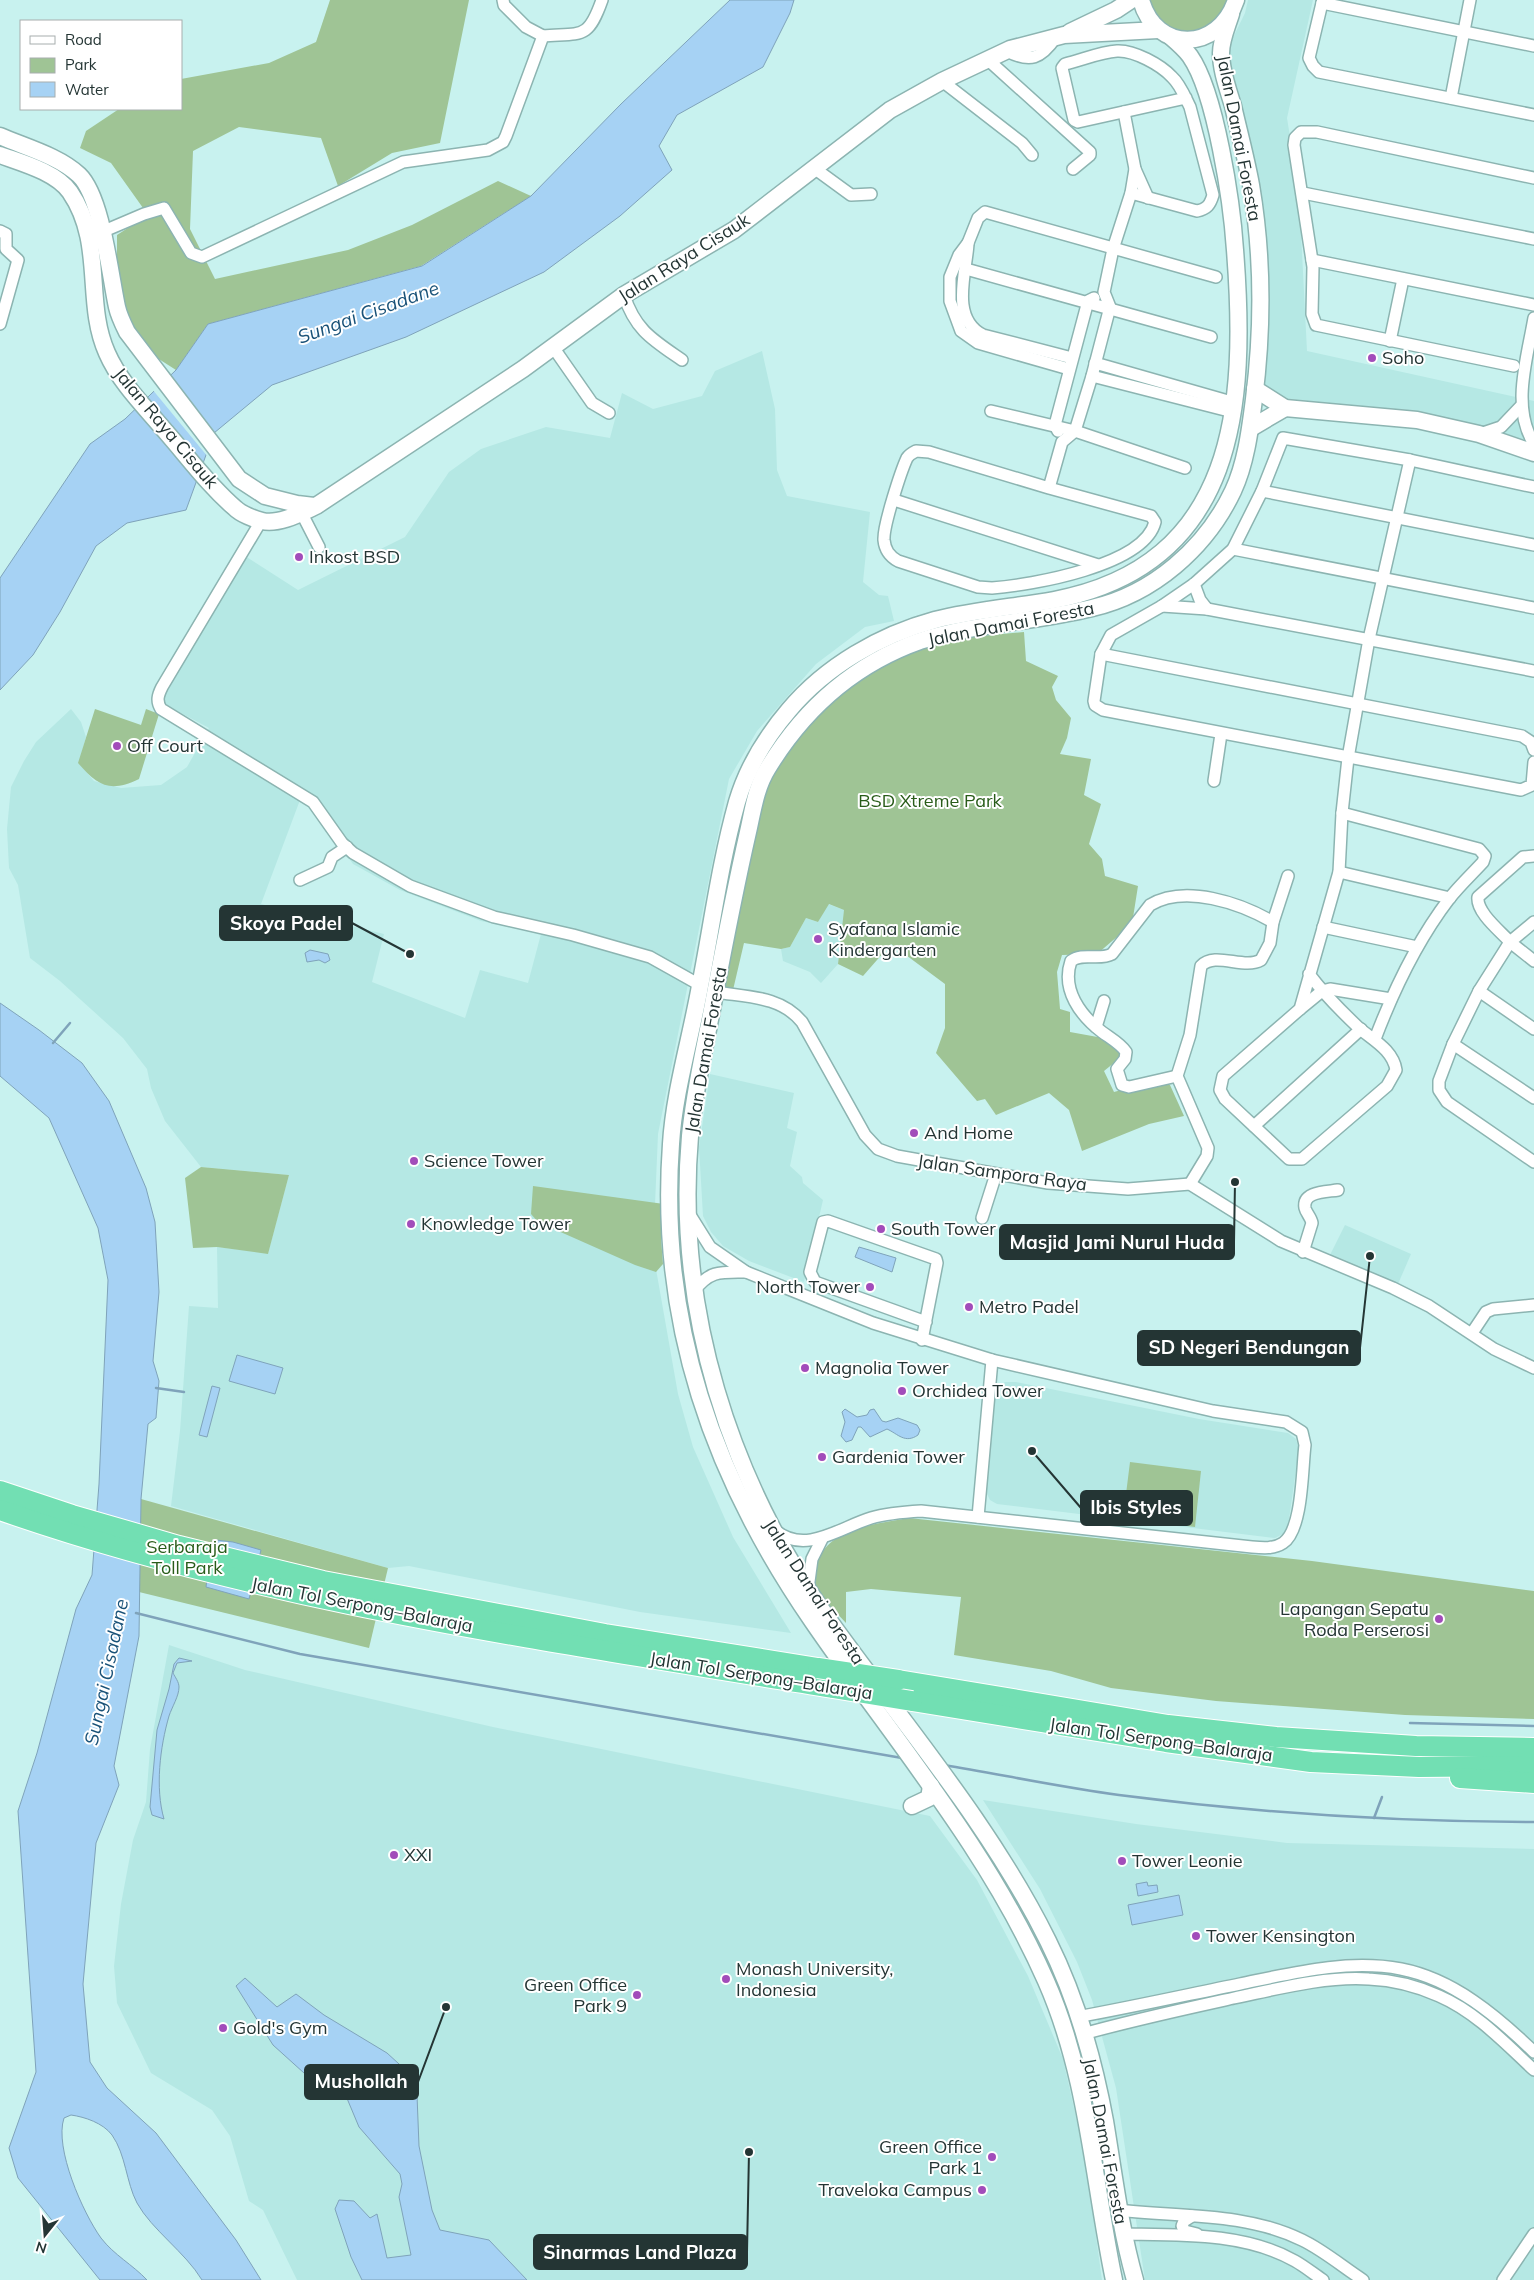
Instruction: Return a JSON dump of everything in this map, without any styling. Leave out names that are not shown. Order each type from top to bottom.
[{"type":"highway","name":"Jalan Tol Serpong–Balaraja","points":[[0,1491],[178,1546],[324,1581],[432,1611],[832,1688],[1166,1742],[1311,1762],[1419,1767],[1532,1753]]},
{"type":"highway","name":"Jalan Tol Serpong–Balaraja","points":[[0,1510],[175,1564],[320,1599],[432,1611],[605,1634],[1168,1725],[1294,1738],[1532,1753]]},
{"type":"highway","points":[[1311,1762],[1474,1780],[1534,1783]]},
{"type":"main road","name":"Jalan Raya Cisauk","points":[[0,136],[66,165],[80,176],[90,188],[96,234],[101,334],[107,353],[125,384],[236,510],[261,521],[276,520],[299,509],[316,506],[553,347],[624,295],[734,230],[890,110],[942,81],[1006,50],[1060,36],[1116,10],[1131,0]]},
{"type":"main road","name":"Jalan Damai Foresta","points":[[1114,2280],[1083,2095],[1071,2047],[1057,2008],[1034,1955],[1008,1903],[973,1846],[813,1622],[768,1551],[728,1474],[708,1421],[676,1300],[670,1247],[670,1147],[672,1127],[720,871],[738,800],[752,764],[787,712],[821,678],[848,658],[882,641],[926,623],[1056,600],[1090,592],[1132,573],[1158,555],[1177,538],[1192,518],[1217,475],[1234,408],[1240,342],[1234,233],[1226,175],[1201,78],[1187,51],[1165,34],[1145,14],[1141,0]]},
{"type":"main road","name":"Jalan Raya Cisauk","points":[[1060,36],[1165,34],[1185,40],[1199,39],[1212,34],[1223,26],[1234,7]]},
{"type":"main road","name":"Jalan Damai Foresta","points":[[1135,2280],[1122,2234],[1104,2115],[1083,2034],[1052,1949],[1025,1898],[961,1799],[808,1589],[769,1525],[750,1487],[722,1409],[709,1363],[694,1290],[687,1210],[690,1129],[738,876],[756,797],[764,775],[800,724],[843,681],[886,656],[927,639],[970,629],[1095,608],[1113,602],[1159,578],[1179,563],[1210,529],[1234,488],[1251,428],[1260,342],[1261,284],[1256,220],[1250,183],[1221,63],[1222,41],[1234,7]]},
{"type":"main road","name":"Jalan Raya Cisauk","points":[[0,155],[51,176],[69,190],[96,234],[118,310],[127,332],[143,356],[220,456],[249,487],[265,496],[299,509]]},
{"type":"main road","points":[[1240,342],[1260,342]]},
{"type":"main road","points":[[1255,389],[1285,408],[1361,413],[1417,420],[1479,434],[1534,453]]},
{"type":"main road","points":[[1251,428],[1285,408]]},
{"type":"main road","points":[[1192,518],[1210,529]]},
{"type":"main road","points":[[720,871],[738,876]]},
{"type":"main road","points":[[672,1127],[690,1129]]},
{"type":"main road","points":[[912,1806],[929,1798],[931,1786]]},
{"type":"street","points":[[503,0],[504,4],[526,28],[543,36],[582,33],[593,25],[602,0]]},
{"type":"street","points":[[1451,98],[1470,0]]},
{"type":"street","points":[[1534,46],[1324,2],[1309,58],[1319,72],[1534,115]]},
{"type":"street","points":[[96,234],[144,214],[164,208],[191,253],[202,257],[403,162],[488,150],[497,147],[506,136],[543,36]]},
{"type":"street","points":[[1131,193],[1197,212],[1205,210],[1210,204],[1213,195],[1190,106],[1186,98],[1172,77],[1155,64],[1139,56],[1119,51],[1065,64],[1062,68],[1074,120],[1078,122],[1186,98]]},
{"type":"street","points":[[987,59],[1090,152],[1090,156],[1073,169]]},
{"type":"street","points":[[942,81],[1022,143],[1032,155]]},
{"type":"street","points":[[1124,112],[1135,169],[1148,198]]},
{"type":"street","points":[[1514,366],[1390,342],[1316,325],[1312,314],[1312,260],[1294,145],[1295,138],[1301,132],[1307,130],[1534,178]]},
{"type":"street","points":[[814,168],[851,195],[871,194]]},
{"type":"street","points":[[1049,488],[1062,442],[1075,431],[1092,376],[1110,307],[1104,292],[1114,249],[1131,193],[1135,169]]},
{"type":"street","points":[[1303,193],[1534,239]]},
{"type":"street","points":[[1070,364],[980,339],[962,330],[949,295],[953,267],[968,243],[978,218],[985,212],[1216,277]]},
{"type":"street","points":[[0,231],[6,234],[6,249],[18,258],[0,324]]},
{"type":"street","points":[[968,243],[962,300],[972,327],[980,339]]},
{"type":"street","points":[[1312,260],[1534,305]]},
{"type":"street","points":[[966,269],[1110,307],[1211,337]]},
{"type":"street","points":[[1390,342],[1402,279]]},
{"type":"street","points":[[1062,442],[1055,425],[1070,364],[1088,301],[1104,292]]},
{"type":"street","points":[[624,295],[630,313],[643,331],[682,360]]},
{"type":"street","points":[[1534,318],[1521,406],[1526,428],[1534,444]]},
{"type":"street","points":[[553,347],[592,403],[609,413]]},
{"type":"street","points":[[1095,363],[1206,401]]},
{"type":"street","points":[[1092,376],[1234,408]]},
{"type":"street","points":[[1479,434],[1501,427],[1521,406]]},
{"type":"street","points":[[991,411],[1055,425],[1185,468]]},
{"type":"street","points":[[1534,486],[1410,460],[1285,437],[1280,442],[1262,491],[1234,549],[1194,584],[1162,606],[1110,635],[1101,654],[1094,701],[1098,708],[1221,734],[1521,790],[1532,785],[1534,762]]},
{"type":"street","points":[[916,451],[929,452],[1049,488],[1154,518],[1151,534],[1143,544],[1114,560],[1074,573],[1004,587],[978,587],[898,561],[889,555],[884,535],[908,458],[916,451]]},
{"type":"street","points":[[1300,1009],[1340,872],[1342,813],[1348,758],[1369,639],[1410,460]]},
{"type":"street","points":[[1262,491],[1534,545]]},
{"type":"street","points":[[894,500],[1098,565]]},
{"type":"street","points":[[299,509],[319,547]]},
{"type":"street","points":[[261,521],[169,674],[158,696],[158,704],[161,709],[313,802],[347,847],[384,872],[432,895],[494,918],[573,935],[641,954],[664,964],[700,985]]},
{"type":"street","points":[[1234,549],[1534,608]]},
{"type":"street","points":[[1194,584],[1200,600],[1208,609]]},
{"type":"street","points":[[1162,606],[1208,609],[1534,671]]},
{"type":"street","points":[[1101,654],[1522,736],[1531,742],[1534,750]]},
{"type":"street","points":[[1214,781],[1221,734]]},
{"type":"street","points":[[1342,813],[1480,848],[1484,853],[1483,862],[1450,898],[1417,947],[1391,999],[1375,1039]]},
{"type":"street","points":[[300,880],[328,867],[332,857],[347,847]]},
{"type":"street","points":[[1534,856],[1523,857],[1478,897],[1481,909],[1510,942],[1534,961]]},
{"type":"street","points":[[1340,872],[1450,898]]},
{"type":"street","points":[[1288,876],[1273,922],[1270,943],[1261,960],[1250,964],[1210,961],[1201,966],[1190,1034],[1176,1076],[1208,1148],[1207,1156],[1190,1184],[1261,1230],[1303,1252],[1393,1288],[1429,1306],[1501,1353],[1534,1368]]},
{"type":"street","points":[[1176,1076],[1124,1087],[1117,1069],[1124,1059],[1125,1051],[1096,1027],[1079,1008],[1071,994],[1069,976],[1071,961],[1077,958],[1102,957],[1112,954],[1150,905],[1171,897],[1214,898],[1236,904],[1273,922]]},
{"type":"street","points":[[1534,922],[1510,942],[1479,990],[1453,1044],[1439,1081],[1442,1095],[1534,1162]]},
{"type":"street","points":[[1323,927],[1417,947]]},
{"type":"street","points":[[1309,974],[1322,991],[1361,1029],[1375,1039],[1395,1066],[1393,1078],[1302,1158],[1289,1159],[1225,1099],[1220,1090],[1221,1080],[1322,991],[1334,989],[1391,999]]},
{"type":"street","points":[[1479,990],[1534,1029]]},
{"type":"street","name":"Jalan Sampora Raya","points":[[716,992],[778,1002],[791,1009],[806,1030],[865,1135],[878,1149],[910,1159],[1048,1183],[1128,1189],[1190,1184]]},
{"type":"street","points":[[1096,1027],[1104,1001]]},
{"type":"street","points":[[1254,1126],[1361,1029]]},
{"type":"street","points":[[1453,1044],[1534,1098]]},
{"type":"street","points":[[982,1218],[996,1174]]},
{"type":"street","points":[[1303,1252],[1312,1222],[1305,1210],[1307,1200],[1314,1193],[1338,1190]]},
{"type":"street","points":[[687,1210],[710,1246],[746,1272],[813,1299],[922,1340],[992,1360],[1213,1411],[1286,1422],[1302,1432],[1305,1445],[1295,1525],[1289,1538],[1275,1546],[1252,1547],[921,1511],[895,1512],[853,1523],[822,1539],[790,1538],[780,1535],[769,1525]]},
{"type":"street","points":[[922,1340],[926,1322],[938,1263],[936,1258],[826,1221],[823,1222],[819,1231],[810,1272],[812,1278],[818,1283],[926,1322]]},
{"type":"street","points":[[694,1290],[702,1280],[714,1273],[746,1272]]},
{"type":"street","points":[[813,1299],[818,1283]]},
{"type":"street","points":[[1472,1333],[1486,1312],[1493,1309],[1534,1305]]},
{"type":"street","points":[[978,1517],[992,1360]]},
{"type":"street","points":[[808,1589],[812,1559],[822,1539]]},
{"type":"street","points":[[1077,2017],[1295,1973],[1367,1964],[1402,1969],[1442,1983],[1469,1998],[1534,2052]]},
{"type":"street","points":[[1083,2034],[1136,2020],[1278,1989],[1321,1982],[1368,1979],[1400,1983],[1418,1988],[1462,2008],[1534,2070]]},
{"type":"street","points":[[1133,2006],[1136,2020]]},
{"type":"street","points":[[1118,2210],[1234,2219],[1282,2231],[1304,2240],[1363,2280]]},
{"type":"street","points":[[1192,2216],[1184,2220],[1182,2226],[1185,2231],[1211,2238]]},
{"type":"street","points":[[1122,2234],[1211,2238],[1251,2244],[1294,2260],[1323,2280]]},
{"type":"street","points":[[1503,2280],[1534,2234]]},
{"type":"shaded area","points":[[1248,0],[1313,0],[1287,118],[1299,193],[1307,351],[1534,401],[1534,444],[1484,426],[1386,411],[1260,401],[1262,295],[1224,56],[1245,13]]},
{"type":"shaded area","points":[[762,351],[775,409],[777,470],[787,496],[870,512],[863,582],[879,595],[888,596],[894,621],[865,627],[816,664],[757,731],[729,779],[658,1134],[653,1252],[678,1394],[693,1447],[733,1537],[791,1633],[640,1612],[409,1566],[388,1568],[171,1506],[180,1431],[189,1306],[218,1308],[217,1247],[268,1253],[289,1175],[201,1167],[165,1121],[151,1088],[147,1069],[123,1038],[60,981],[30,958],[18,885],[9,868],[7,829],[11,787],[36,742],[71,709],[81,722],[86,737],[79,763],[94,781],[121,788],[161,785],[187,767],[209,728],[168,706],[165,702],[164,694],[245,556],[298,590],[405,537],[449,472],[481,449],[546,427],[610,438],[622,393],[653,409],[702,396],[715,371]],"holes":[[[300,800],[313,809],[353,864],[400,890],[481,921],[541,934],[528,983],[480,970],[465,1018],[372,982],[384,934],[261,904]]]},
{"type":"shaded area","name":"Syafana Islamic Kindergarten","points":[[828,904],[844,910],[843,931],[838,964],[821,983],[810,972],[783,961],[781,949],[790,947],[806,918],[818,922]]},
{"type":"shaded area","points":[[710,1074],[794,1093],[787,1128],[797,1132],[790,1166],[802,1177],[803,1183],[823,1200],[804,1282],[749,1261],[723,1246],[711,1232],[703,1216],[699,1147]]},
{"type":"shaded area","points":[[1345,1225],[1411,1254],[1398,1284],[1329,1257]]},
{"type":"shaded area","points":[[1005,1382],[1016,1382],[1199,1419],[1288,1433],[1296,1439],[1299,1449],[1288,1526],[1283,1534],[1275,1538],[997,1504],[990,1500],[986,1492],[995,1396],[998,1387]]},
{"type":"shaded area","points":[[169,1645],[245,1670],[493,1727],[930,1816],[977,1880],[1028,1976],[1063,2059],[1085,2157],[1102,2280],[297,2280],[263,2210],[249,2201],[230,2136],[212,2110],[151,2073],[117,2003],[114,1966],[121,1904],[133,1840],[146,1802],[150,1749]]},
{"type":"shaded area","points":[[983,1800],[1136,1824],[1287,1843],[1534,1849],[1534,2280],[1145,2280],[1116,2088],[1092,2000],[1077,1962],[1040,1889]]},
{"type":"green space","points":[[330,0],[469,0],[440,143],[392,153],[338,186],[321,138],[239,127],[193,151],[190,229],[215,279],[348,250],[412,225],[498,181],[531,196],[421,266],[208,324],[176,370],[140,347],[117,294],[117,235],[148,215],[111,163],[80,148],[86,131],[118,110],[182,110],[182,79],[269,63],[316,42]]},
{"type":"green space","points":[[1147,0],[1229,0],[1225,9],[1212,24],[1194,32],[1184,32],[1174,31],[1162,24]]},
{"type":"green space","name":"BSD Xtreme Park","points":[[1024,632],[1026,661],[1058,676],[1052,687],[1056,700],[1071,718],[1067,738],[1060,754],[1091,759],[1084,795],[1101,804],[1089,844],[1102,859],[1105,876],[1138,886],[1132,924],[1097,954],[1062,955],[1057,972],[1060,1009],[1070,1012],[1070,1032],[1103,1038],[1119,1048],[1120,1058],[1104,1071],[1114,1092],[1143,1084],[1170,1085],[1184,1116],[1149,1124],[1082,1151],[1069,1110],[1049,1093],[996,1115],[985,1099],[977,1101],[936,1053],[945,1028],[945,984],[891,944],[863,976],[838,964],[844,910],[829,904],[818,922],[806,918],[790,947],[781,949],[744,943],[733,990],[721,986],[752,825],[770,777],[798,739],[833,698],[874,664],[937,640]]},
{"type":"green space","name":"Off Court","points":[[95,709],[141,725],[146,709],[159,714],[139,779],[120,786],[105,785],[98,782],[78,763]]},
{"type":"green space","points":[[201,1167],[289,1175],[268,1254],[217,1247],[193,1248],[185,1178]]},
{"type":"green space","points":[[533,1186],[664,1204],[661,1238],[663,1264],[656,1272],[635,1265],[538,1222],[531,1214]]},
{"type":"green space","points":[[1130,1462],[1201,1471],[1195,1527],[1123,1518]]},
{"type":"green space","name":"Serbaraja Toll Park","points":[[141,1499],[388,1568],[369,1648],[139,1592]]},
{"type":"green space","points":[[909,1518],[1312,1561],[1534,1591],[1534,1719],[1405,1715],[1216,1701],[1111,1688],[1051,1671],[954,1655],[961,1597],[871,1589],[846,1592],[846,1623],[813,1588],[816,1568],[823,1551],[840,1536],[851,1531],[875,1524]]},
{"type":"water","name":"Sungai Cisadane","points":[[730,0],[794,0],[790,13],[763,67],[677,115],[659,146],[672,170],[620,216],[544,272],[406,337],[272,385],[214,433],[186,510],[127,523],[96,546],[60,612],[33,655],[0,690],[0,578],[90,444],[125,419],[176,370],[208,324],[422,266],[531,196],[621,104]]},
{"type":"water","points":[[310,950],[328,954],[330,960],[325,963],[319,960],[307,962],[305,953]]},
{"type":"water","name":"Sungai Cisadane","points":[[0,1003],[82,1063],[109,1101],[146,1188],[155,1222],[159,1292],[153,1361],[159,1381],[156,1418],[148,1424],[141,1499],[139,1636],[114,1766],[119,1785],[96,1843],[83,1984],[90,2062],[107,2088],[156,2133],[236,2240],[261,2280],[202,2280],[187,2260],[143,2213],[133,2195],[120,2151],[112,2135],[104,2127],[93,2121],[71,2115],[64,2118],[62,2131],[63,2146],[72,2180],[86,2213],[101,2238],[147,2280],[100,2280],[18,2178],[9,2148],[36,2072],[18,1811],[37,1753],[76,1609],[92,1575],[99,1484],[108,1280],[98,1228],[49,1118],[0,1076]]},
{"type":"water","points":[[859,1247],[896,1258],[892,1272],[855,1257]]},
{"type":"water","points":[[237,1355],[283,1368],[275,1394],[229,1381]]},
{"type":"water","points":[[212,1386],[220,1388],[207,1437],[199,1435]]},
{"type":"water","points":[[845,1409],[857,1417],[867,1415],[870,1410],[874,1409],[882,1421],[886,1422],[898,1418],[917,1425],[920,1430],[918,1435],[909,1439],[887,1429],[870,1437],[861,1427],[858,1427],[852,1440],[846,1442],[841,1436],[845,1422],[842,1412]]},
{"type":"water","points":[[216,1540],[233,1542],[261,1550],[249,1599],[206,1587],[211,1545]]},
{"type":"water","points":[[179,1658],[192,1661],[177,1663],[173,1673],[179,1690],[166,1728],[161,1754],[159,1781],[164,1819],[152,1815],[150,1807],[157,1730],[174,1664]]},
{"type":"water","points":[[1147,1882],[1148,1886],[1157,1885],[1158,1892],[1138,1896],[1136,1884]]},
{"type":"water","points":[[1179,1895],[1183,1915],[1132,1925],[1128,1905]]},
{"type":"water","points":[[245,1978],[277,2007],[296,1994],[324,2015],[387,2053],[410,2074],[417,2095],[419,2146],[432,2210],[440,2230],[489,2240],[527,2280],[362,2280],[351,2257],[335,2209],[339,2200],[354,2201],[370,2218],[377,2214],[387,2258],[411,2255],[399,2197],[402,2184],[400,2174],[359,2127],[346,2096],[333,2085],[304,2073],[273,2045],[236,1986]]},
{"type":"pier","points":[[166,376],[215,436],[208,457],[152,389]]},
{"type":"waterway","points":[[53,1043],[70,1023]]},
{"type":"waterway","points":[[156,1388],[184,1392]]},
{"type":"waterway","name":"Sungai Cisadane","points":[[136,1613],[300,1654],[902,1758]]},
{"type":"waterway","points":[[1410,1723],[1534,1726]]},
{"type":"waterway","points":[[944,1765],[1097,1792],[1223,1807],[1378,1818],[1534,1822]]},
{"type":"waterway","points":[[1374,1818],[1382,1797]]},
{"type":"place","name":"Soho","points":[[1372,358]]},
{"type":"place","name":"Inkost BSD","points":[[299,557]]},
{"type":"place","name":"Off Court","points":[[117,746]]},
{"type":"place","name":"Syafana Islamic Kindergarten","points":[[818,939]]},
{"type":"place","name":"Skoya Padel","points":[[410,954]]},
{"type":"place","name":"And Home","points":[[914,1133]]},
{"type":"place","name":"Science Tower","points":[[414,1161]]},
{"type":"place","name":"Masjid Jami Nurul Huda","points":[[1235,1182]]},
{"type":"place","name":"Knowledge Tower","points":[[411,1224]]},
{"type":"place","name":"South Tower","points":[[881,1229]]},
{"type":"place","name":"SD Negeri Bendungan","points":[[1370,1256]]},
{"type":"place","name":"North Tower","points":[[870,1287]]},
{"type":"place","name":"Metro Padel","points":[[969,1307]]},
{"type":"place","name":"Magnolia Tower","points":[[805,1368]]},
{"type":"place","name":"Orchidea Tower","points":[[902,1391]]},
{"type":"place","name":"Ibis Styles","points":[[1032,1451]]},
{"type":"place","name":"Gardenia Tower","points":[[822,1457]]},
{"type":"place","name":"Lapangan Sepatu Roda Perserosi","points":[[1439,1619]]},
{"type":"place","name":"XXI","points":[[394,1855]]},
{"type":"place","name":"Tower Leonie","points":[[1122,1861]]},
{"type":"place","name":"Tower Kensington","points":[[1196,1936]]},
{"type":"place","name":"Monash University, Indonesia","points":[[726,1979]]},
{"type":"place","name":"Green Office Park 9","points":[[637,1995]]},
{"type":"place","name":"Mushollah","points":[[446,2007]]},
{"type":"place","name":"Gold's Gym","points":[[223,2028]]},
{"type":"place","name":"Sinarmas Land Plaza","points":[[749,2152]]},
{"type":"place","name":"Green Office Park 1","points":[[992,2157]]},
{"type":"place","name":"Traveloka Campus","points":[[982,2190]]}]
